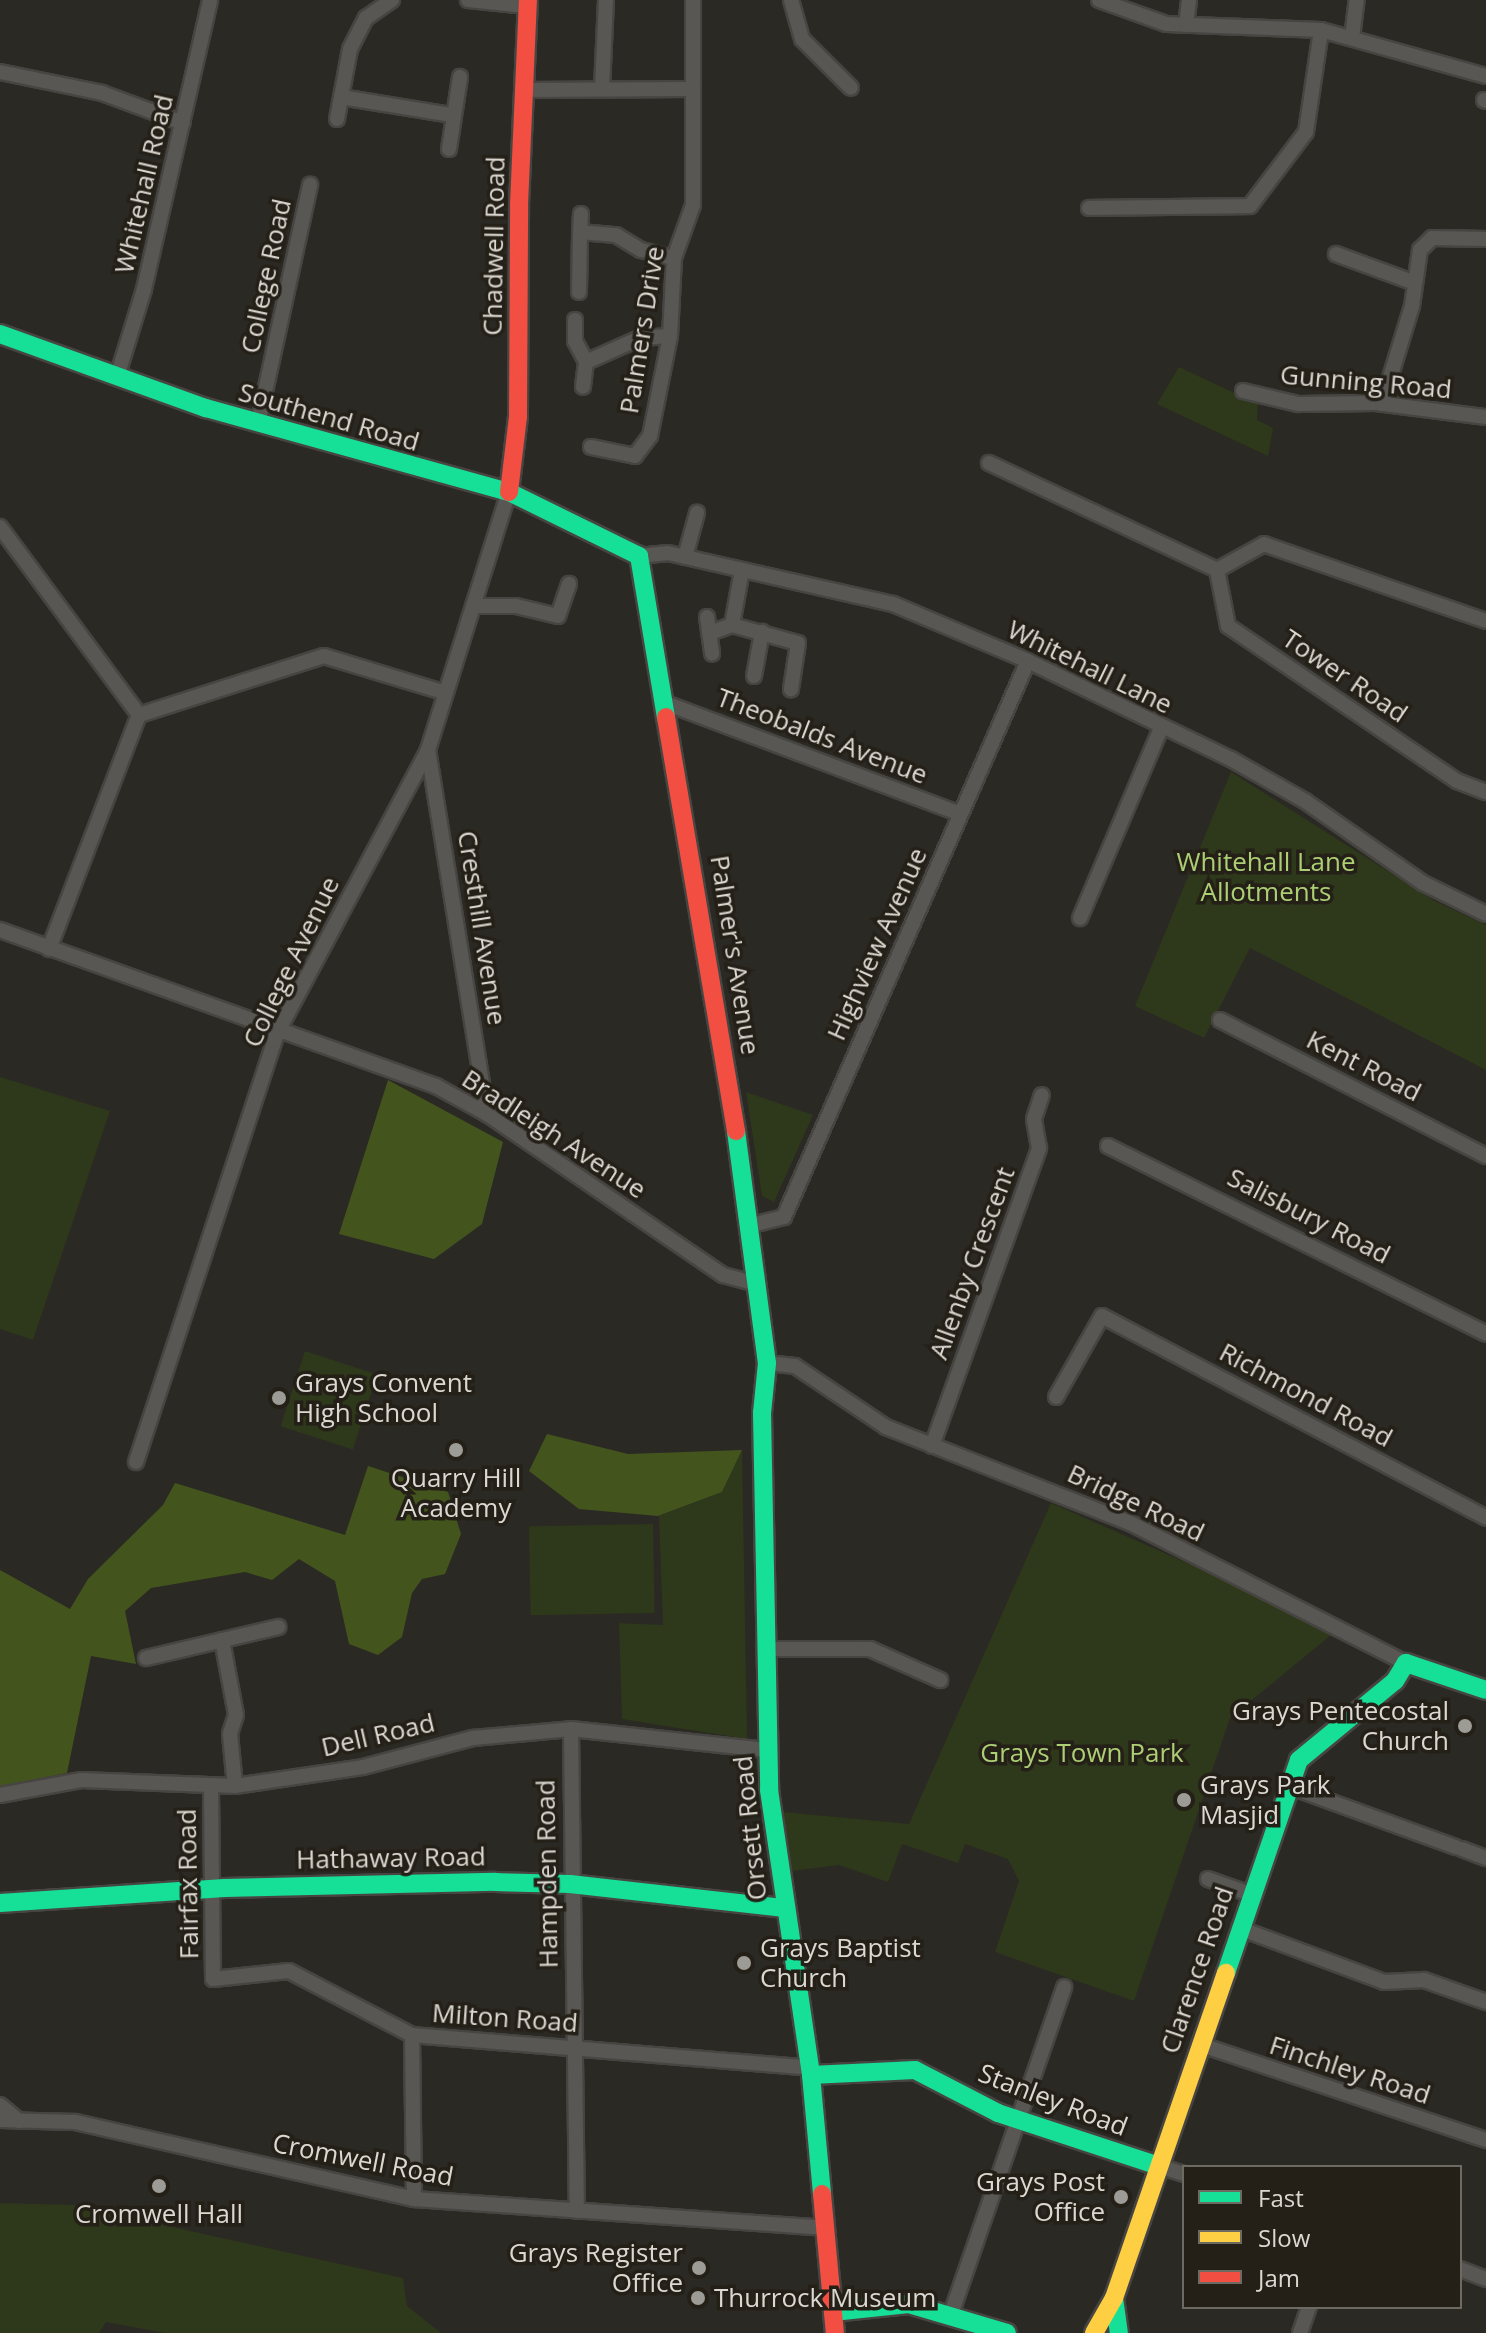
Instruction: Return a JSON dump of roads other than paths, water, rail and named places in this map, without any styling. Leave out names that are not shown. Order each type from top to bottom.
[{"type":"main road","name":"Chadwell Road","points":[[509,492],[518,417],[523,90],[528,3]]},
{"type":"main road","name":"Southend Road","points":[[0,334],[258,424],[509,492],[639,556]]},
{"type":"main road","name":"Palmer's Avenue","points":[[639,556],[668,704],[752,1225],[767,1363]]},
{"type":"main road","name":"Orsett Road","points":[[767,1363],[762,1413],[768,1649],[767,1750],[783,1908],[810,2072],[835,2333]]},
{"type":"main road","name":"Bridge Road","points":[[1406,1663],[1486,1690]]},
{"type":"main road","name":"Clarence Road","points":[[1094,2333],[1114,2298],[1250,1894],[1299,1760],[1379,1696],[1406,1663]]},
{"type":"main road","name":"Hathaway Road","points":[[0,1903],[212,1891],[570,1884],[783,1908]]},
{"type":"main road","name":"Stanley Road","points":[[810,2072],[877,2068],[915,2070],[1017,2120],[1159,2166]]},
{"type":"main road","points":[[1114,2298],[1119,2333]]},
{"type":"main road","points":[[833,2312],[893,2304],[951,2314],[1007,2333]]},
{"type":"street","name":"Whitehall Road","points":[[117,377],[144,289],[210,0]]},
{"type":"street","points":[[337,119],[350,49],[366,18],[389,0]]},
{"type":"street","points":[[468,0],[528,3]]},
{"type":"street","points":[[602,88],[606,0]]},
{"type":"street","name":"Palmers Drive","points":[[591,447],[635,456],[650,436],[670,336],[674,258],[693,205],[693,0]]},
{"type":"street","points":[[791,0],[802,39],[851,88]]},
{"type":"street","points":[[1099,0],[1166,24],[1321,30],[1486,76]]},
{"type":"street","points":[[1186,25],[1189,0]]},
{"type":"street","points":[[1352,38],[1357,0]]},
{"type":"street","points":[[1089,208],[1250,206],[1306,132],[1321,30]]},
{"type":"street","points":[[0,72],[102,93],[183,123]]},
{"type":"street","points":[[449,149],[451,115],[460,77]]},
{"type":"street","points":[[523,90],[693,89]]},
{"type":"street","points":[[341,97],[451,115]]},
{"type":"street","name":"College Road","points":[[258,424],[310,185]]},
{"type":"street","points":[[579,292],[581,214]]},
{"type":"street","points":[[580,232],[616,235],[641,250],[674,258]]},
{"type":"street","points":[[1382,404],[1415,283],[1420,250],[1432,238],[1486,239]]},
{"type":"street","points":[[1336,254],[1415,283]]},
{"type":"street","points":[[575,320],[575,341],[586,362],[583,387]]},
{"type":"street","points":[[586,362],[640,338],[670,336]]},
{"type":"street","name":"Gunning Road","points":[[1243,391],[1298,404],[1382,404],[1486,417]]},
{"type":"street","points":[[989,463],[1217,570],[1264,544],[1486,621]]},
{"type":"street","name":"College Avenue","points":[[136,1462],[281,1027],[428,750],[509,492]]},
{"type":"street","points":[[685,557],[697,513]]},
{"type":"street","points":[[0,527],[139,715]]},
{"type":"street","name":"Whitehall Lane","points":[[639,556],[657,551],[893,604],[1028,661],[1305,801],[1423,883],[1486,914]]},
{"type":"street","points":[[732,625],[742,570]]},
{"type":"street","name":"Tower Road","points":[[1217,570],[1228,626],[1457,781],[1486,792]]},
{"type":"street","points":[[473,606],[516,606],[558,616],[569,584]]},
{"type":"street","points":[[707,617],[712,654]]},
{"type":"street","points":[[710,633],[732,625],[798,643],[791,689]]},
{"type":"street","points":[[754,676],[762,632]]},
{"type":"street","points":[[139,715],[324,656],[446,693]]},
{"type":"street","name":"Highview Avenue","points":[[752,1225],[784,1217],[1028,661]]},
{"type":"street","name":"Theobalds Avenue","points":[[668,704],[960,814]]},
{"type":"street","points":[[49,949],[139,715]]},
{"type":"street","points":[[1080,918],[1161,728]]},
{"type":"street","name":"Cresthill Avenue","points":[[428,750],[487,1114]]},
{"type":"street","name":"Bradleigh Avenue","points":[[0,930],[281,1027],[436,1086],[487,1114],[723,1275],[756,1284]]},
{"type":"street","name":"Kent Road","points":[[1220,1020],[1486,1156]]},
{"type":"street","name":"Allenby Crescent","points":[[932,1446],[1039,1148],[1034,1119],[1042,1095]]},
{"type":"street","name":"Salisbury Road","points":[[1108,1146],[1486,1334]]},
{"type":"street","name":"Richmond Road","points":[[1056,1397],[1102,1316],[1486,1518]]},
{"type":"street","name":"Bridge Road","points":[[767,1363],[795,1366],[886,1427],[1130,1523],[1406,1663]]},
{"type":"street","points":[[146,1658],[278,1627]]},
{"type":"street","points":[[222,1640],[236,1715],[230,1734],[235,1786]]},
{"type":"street","points":[[768,1649],[870,1649],[940,1680]]},
{"type":"street","name":"Dell Road","points":[[0,1795],[81,1780],[211,1789],[363,1767],[473,1738],[571,1729],[767,1750]]},
{"type":"street","name":"Hampden Road","points":[[571,1729],[570,1884],[577,2211]]},
{"type":"street","points":[[1288,1786],[1486,1858]]},
{"type":"street","name":"Fairfax Road","points":[[211,1789],[213,1979]]},
{"type":"street","points":[[1208,1879],[1250,1894]]},
{"type":"street","points":[[1239,1928],[1384,1982],[1424,1980],[1486,2002]]},
{"type":"street","name":"Milton Road","points":[[213,1979],[289,1971],[412,2035],[575,2046],[810,2072]]},
{"type":"street","points":[[951,2314],[1064,1987]]},
{"type":"street","points":[[412,2035],[414,2199]]},
{"type":"street","name":"Finchley Road","points":[[1199,2044],[1486,2140]]},
{"type":"street","points":[[0,2105],[19,2121]]},
{"type":"street","name":"Cromwell Road","points":[[0,2120],[75,2122],[414,2199],[824,2228]]},
{"type":"street","name":"Stanley Road","points":[[1159,2166],[1182,2173]]},
{"type":"street","points":[[1462,2270],[1486,2279]]},
{"type":"street","points":[[1300,2333],[1308,2309]]},
{"type":"place","name":"Grays Convent High School","points":[[279,1398]]},
{"type":"place","name":"Quarry Hill Academy","points":[[456,1450]]},
{"type":"place","name":"Grays Pentecostal Church","points":[[1465,1726]]},
{"type":"place","name":"Grays Park Masjid","points":[[1184,1800]]},
{"type":"place","name":"Grays Baptist Church","points":[[744,1963]]},
{"type":"place","name":"Cromwell Hall","points":[[159,2186]]},
{"type":"place","name":"Grays Post Office","points":[[1121,2197]]},
{"type":"place","name":"Grays Register Office","points":[[699,2268]]},
{"type":"place","name":"Thurrock Museum","points":[[698,2298]]},
{"type":"park label","name":"Whitehall Lane Allotments","points":[[1266,877]]},
{"type":"park label","name":"Grays Town Park","points":[[1082,1753]]}]
